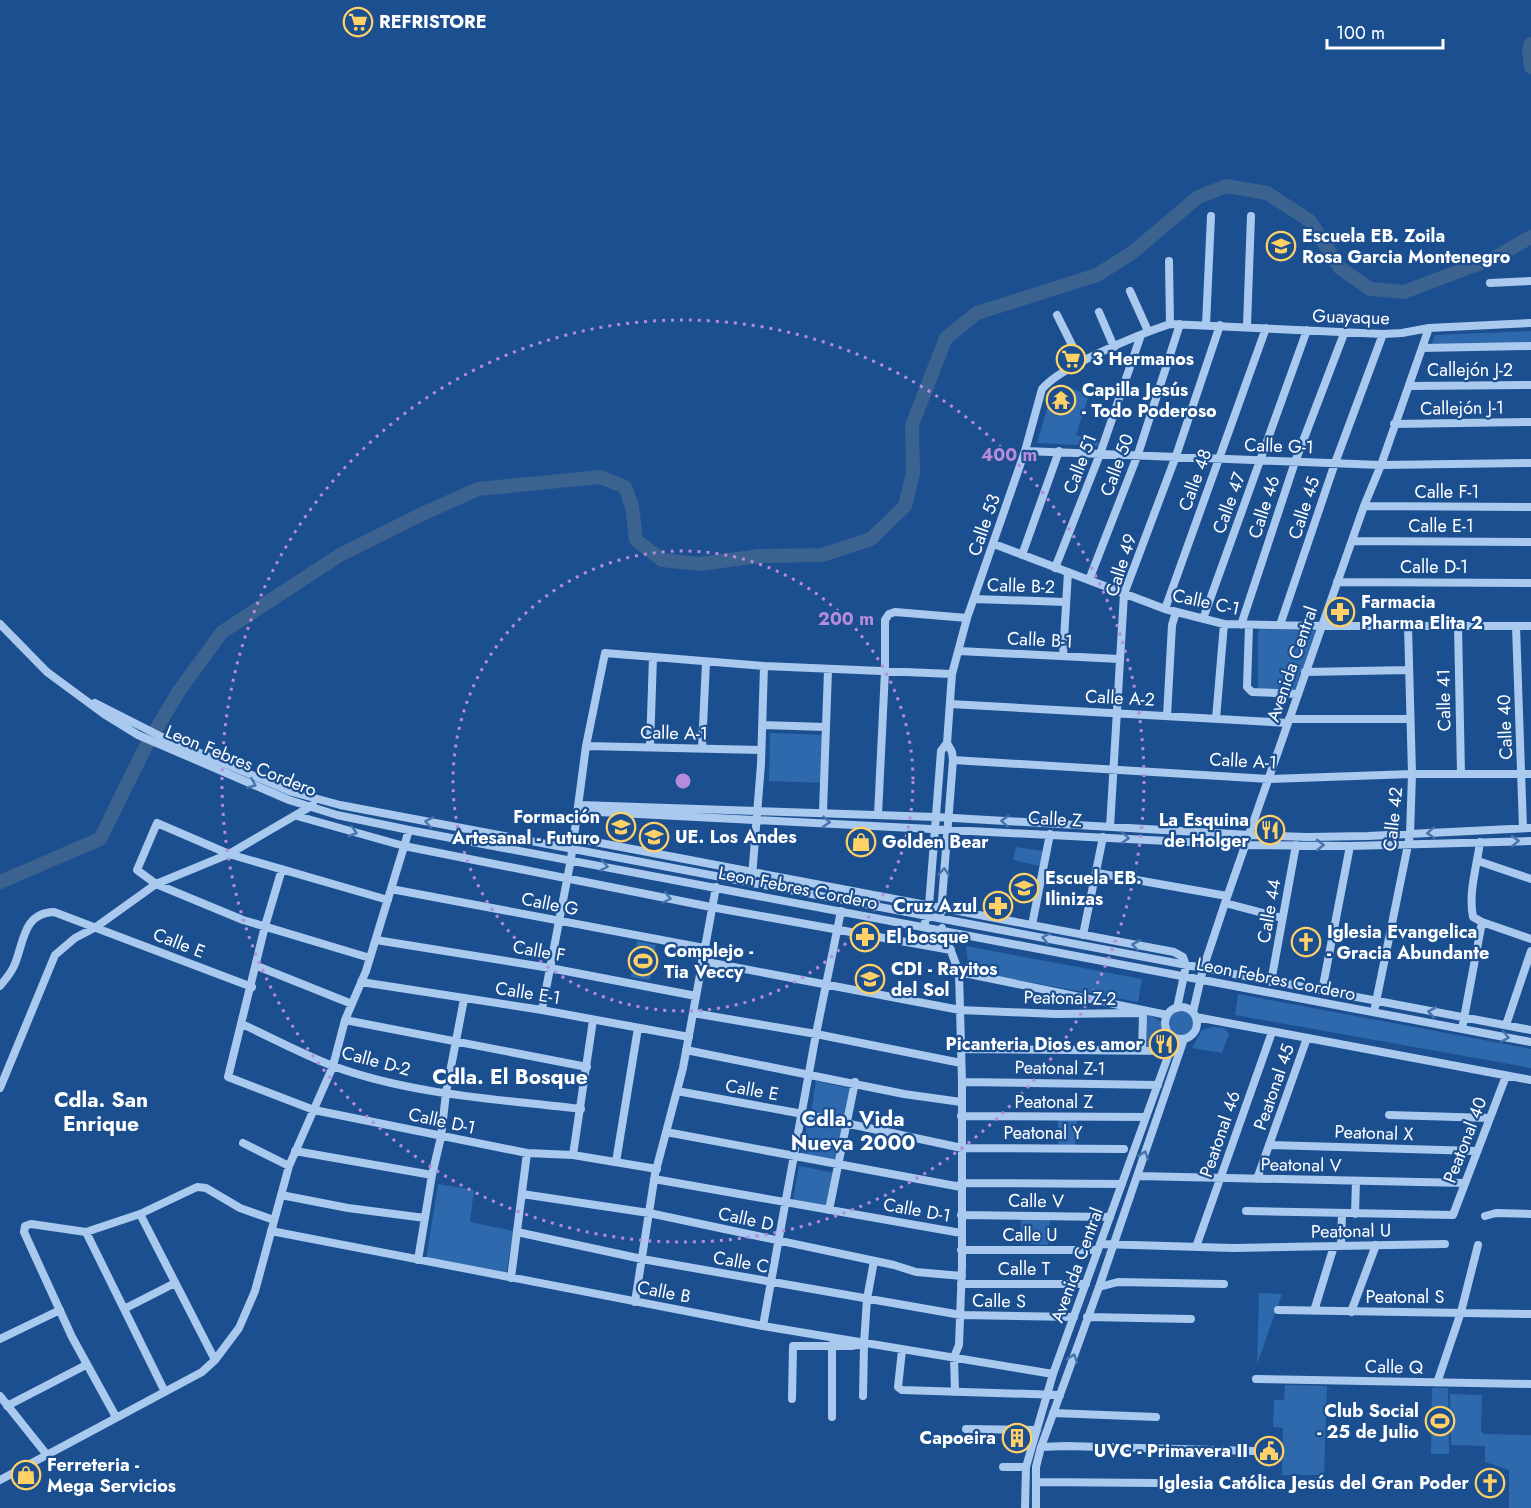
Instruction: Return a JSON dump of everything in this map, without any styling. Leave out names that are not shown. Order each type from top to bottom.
[{"type":"street","points":[[1206,325],[1211,216]]},
{"type":"street","points":[[1247,326],[1251,216]]},
{"type":"street","points":[[1168,261],[1170,324]]},
{"type":"street","points":[[1490,283],[1531,281]]},
{"type":"street","points":[[1130,291],[1144,333]]},
{"type":"street","points":[[1099,312],[1114,347]]},
{"type":"street","points":[[1057,315],[1081,363]]},
{"type":"street","name":"Guayaque","points":[[1170,324],[1383,334],[1429,328],[1531,323]]},
{"type":"street","name":"Calle 53","points":[[924,927],[929,906],[941,751],[947,742],[952,674],[974,599],[1025,451],[1042,389],[1047,383],[1081,363],[1144,333],[1170,324]]},
{"type":"street","name":"Calle 50","points":[[1089,580],[1138,454],[1180,324]]},
{"type":"street","name":"Calle 49","points":[[1110,827],[1115,712],[1124,594],[1176,456],[1220,325]]},
{"type":"street","name":"Calle 48","points":[[1165,609],[1266,328]]},
{"type":"street","name":"Avenida Central","points":[[1194,1015],[1200,979],[1226,900],[1305,672],[1429,328]]},
{"type":"street","name":"Calle 47","points":[[1203,619],[1308,330]]},
{"type":"street","name":"Calle 46","points":[[1298,694],[1252,692],[1247,687],[1245,625],[1295,462],[1346,331]]},
{"type":"street","name":"Calle 51","points":[[1055,568],[1144,333]]},
{"type":"street","name":"Calle 45","points":[[1280,625],[1335,463],[1383,334]]},
{"type":"street","points":[[1422,348],[1531,346]]},
{"type":"street","name":"Callejón J-2","points":[[1410,386],[1531,385]]},
{"type":"street","name":"Callejón J-1","points":[[1394,424],[1531,422]]},
{"type":"street","name":"Calle G-1","points":[[1025,451],[1381,465],[1531,464]]},
{"type":"street","points":[[1022,555],[1059,451]]},
{"type":"street","name":"Calle F-1","points":[[1364,506],[1531,507]]},
{"type":"street","name":"Calle E-1","points":[[1352,541],[1531,542]]},
{"type":"street","name":"Calle C-1","points":[[994,544],[1165,609],[1224,624],[1531,626]]},
{"type":"street","points":[[1063,656],[1068,573]]},
{"type":"street","name":"Calle D-1","points":[[1337,582],[1531,582]]},
{"type":"street","name":"Calle B-2","points":[[974,599],[1066,602]]},
{"type":"street","points":[[878,814],[885,671],[885,620],[889,614],[895,612],[968,618]]},
{"type":"street","points":[[1167,716],[1172,625],[1176,612]]},
{"type":"street","name":"Leon Febres Cordero","points":[[0,624],[47,672],[82,698],[161,741],[289,800],[313,807],[409,830],[1531,1042]]},
{"type":"street","points":[[1216,719],[1224,624]]},
{"type":"street","name":"Calle 42","points":[[1373,1013],[1410,835],[1412,774],[1408,625]]},
{"type":"street","name":"Calle 41","points":[[1458,625],[1461,774]]},
{"type":"street","name":"Calle 40","points":[[1516,626],[1522,774],[1527,828]]},
{"type":"street","name":"Calle B-1","points":[[959,651],[1119,658]]},
{"type":"street","points":[[542,1010],[573,849],[586,746],[605,653],[828,670],[952,674]]},
{"type":"street","points":[[650,747],[653,657]]},
{"type":"street","points":[[702,748],[706,662]]},
{"type":"street","points":[[751,894],[758,815],[764,666]]},
{"type":"street","points":[[823,812],[828,670]]},
{"type":"street","points":[[1305,672],[1409,670]]},
{"type":"street","name":"Calle A-2","points":[[950,704],[1216,719],[1288,721],[1410,718]]},
{"type":"street","points":[[762,725],[826,727]]},
{"type":"street","name":"Leon Febres Cordero","points":[[161,741],[292,792],[340,805],[1531,1030]]},
{"type":"street","name":"Calle 53","points":[[947,742],[953,760],[941,918],[942,930],[959,972],[962,1082],[962,1280],[959,1346],[954,1357],[955,1392]]},
{"type":"street","name":"Calle A-1","points":[[586,746],[761,750]]},
{"type":"street","name":"Calle A-1","points":[[953,760],[1269,779],[1412,774],[1531,774]]},
{"type":"street","points":[[0,1088],[55,955],[75,938],[96,927],[156,884],[229,854],[313,807],[315,798]]},
{"type":"street","name":"Calle Z","points":[[579,808],[758,815],[947,829],[1245,845],[1350,846],[1531,841]]},
{"type":"street","name":"Calle Z","points":[[758,815],[823,812],[878,814],[1250,835],[1348,837],[1527,828]]},
{"type":"street","points":[[297,816],[404,846],[711,907],[951,950]]},
{"type":"street","points":[[370,958],[243,920],[156,884],[137,870],[157,823],[229,854],[388,900]]},
{"type":"street","points":[[0,1480],[202,1372],[215,1360],[239,1328],[255,1290],[289,1166],[333,1066],[345,1020],[370,958],[409,830]]},
{"type":"street","points":[[1020,933],[1029,925],[1050,834]]},
{"type":"street","points":[[1083,935],[1103,837]]},
{"type":"street","points":[[574,838],[1174,952],[1183,957],[1186,966],[1178,1008]]},
{"type":"street","points":[[1480,842],[1472,894],[1473,917],[1531,939]]},
{"type":"street","name":"Calle 44","points":[[1272,982],[1296,845]]},
{"type":"street","points":[[1322,991],[1350,846]]},
{"type":"street","points":[[1478,861],[1531,879]]},
{"type":"street","points":[[689,871],[700,862]]},
{"type":"street","points":[[717,877],[720,866]]},
{"type":"street","points":[[242,1024],[282,869]]},
{"type":"street","points":[[1097,873],[1226,900],[1282,918]]},
{"type":"street","points":[[635,1302],[654,1179],[689,1036],[716,887]]},
{"type":"street","name":"Calle G","points":[[391,889],[704,948]]},
{"type":"street","points":[[840,900],[850,891]]},
{"type":"street","points":[[887,909],[889,899]]},
{"type":"street","points":[[763,1326],[816,1034],[828,984],[841,911]]},
{"type":"street","name":"Calle E","points":[[0,986],[14,966],[26,930],[39,916],[54,912],[252,987]]},
{"type":"street","points":[[1462,1029],[1482,922]]},
{"type":"street","points":[[1065,942],[1068,932]]},
{"type":"street","points":[[1101,949],[1103,939]]},
{"type":"street","name":"Calle F","points":[[376,940],[550,968],[696,996]]},
{"type":"street","points":[[1506,1025],[1531,951]]},
{"type":"street","points":[[702,961],[960,1010]]},
{"type":"street","points":[[256,966],[352,1004]]},
{"type":"street","points":[[959,972],[1167,1015],[1178,1008],[1186,1008],[1194,1015],[1272,1032],[1531,1080]]},
{"type":"street","name":"Calle E-1","points":[[361,982],[689,1036]]},
{"type":"street","points":[[418,1260],[464,999]]},
{"type":"street","name":"Peatonal Z-2","points":[[960,1010],[1056,1014],[1140,1013],[1143,1015],[1142,1050]]},
{"type":"street","points":[[693,1013],[816,1034],[961,1063]]},
{"type":"street","points":[[1167,1015],[1166,1028],[1173,1037],[1184,1039],[1196,1028],[1194,1015]]},
{"type":"street","points":[[345,1020],[587,1066]]},
{"type":"street","points":[[573,1155],[593,1020]]},
{"type":"street","name":"Calle D-1","points":[[242,1024],[228,1077],[314,1110],[527,1153],[573,1155],[657,1169]]},
{"type":"street","name":"Calle D-2","points":[[242,1024],[333,1066],[384,1081],[446,1093],[580,1109]]},
{"type":"street","points":[[616,1162],[638,1028]]},
{"type":"street","name":"Peatonal 46","points":[[1196,1247],[1272,1032]]},
{"type":"street","name":"Avenida Central","points":[[1025,1508],[1026,1467],[1053,1374],[1170,1051],[1173,1037]]},
{"type":"street","name":"Peatonal 45","points":[[1257,1179],[1307,1038]]},
{"type":"street","name":"Avenida Central","points":[[1036,1508],[1036,1467],[1041,1447],[1099,1287],[1184,1039]]},
{"type":"street","points":[[961,1049],[1170,1051]]},
{"type":"street","points":[[686,1050],[855,1082],[904,1094],[961,1102]]},
{"type":"street","name":"Peatonal 40","points":[[1355,1214],[1453,1215],[1506,1076]]},
{"type":"street","points":[[829,1210],[855,1082]]},
{"type":"street","name":"Peatonal Z-1","points":[[962,1082],[1158,1084]]},
{"type":"street","name":"Calle E","points":[[677,1091],[803,1114],[962,1148]]},
{"type":"street","points":[[1389,1115],[1490,1118]]},
{"type":"street","name":"Peatonal Z","points":[[961,1116],[1146,1117]]},
{"type":"street","points":[[666,1132],[961,1185],[1122,1184]]},
{"type":"street","points":[[243,1143],[289,1166]]},
{"type":"street","name":"Peatonal X","points":[[1269,1144],[1477,1151]]},
{"type":"street","name":"Peatonal Y","points":[[962,1148],[1124,1149]]},
{"type":"street","points":[[295,1151],[432,1174]]},
{"type":"street","points":[[511,1278],[527,1153]]},
{"type":"street","name":"Peatonal V","points":[[1137,1176],[1465,1183]]},
{"type":"street","name":"Calle D-1","points":[[654,1179],[961,1233]]},
{"type":"street","points":[[1246,1211],[1355,1214],[1356,1181]]},
{"type":"street","points":[[116,1417],[86,1365],[24,1232],[25,1226],[31,1224],[86,1232],[140,1214],[197,1187],[206,1188],[240,1208],[274,1220]]},
{"type":"street","name":"Calle D","points":[[522,1194],[649,1213],[916,1272],[962,1280]]},
{"type":"street","points":[[281,1195],[348,1208],[425,1218]]},
{"type":"street","points":[[1485,1216],[1496,1213],[1531,1214]]},
{"type":"street","points":[[140,1214],[215,1360]]},
{"type":"street","points":[[1314,1311],[1337,1246],[1342,1214]]},
{"type":"street","name":"Calle V","points":[[961,1215],[1110,1217]]},
{"type":"street","name":"Calle B","points":[[271,1231],[763,1326],[1053,1374]]},
{"type":"street","points":[[86,1232],[165,1392]]},
{"type":"street","name":"Calle C","points":[[517,1232],[770,1283],[961,1315]]},
{"type":"street","name":"Peatonal U","points":[[1196,1247],[1445,1244]]},
{"type":"street","name":"Calle U","points":[[961,1250],[1113,1245],[1196,1247]]},
{"type":"street","points":[[1351,1312],[1376,1245]]},
{"type":"street","points":[[1437,1383],[1461,1312],[1478,1245]]},
{"type":"street","points":[[863,1396],[867,1299],[873,1261]]},
{"type":"street","name":"Calle T","points":[[962,1280],[1086,1284]]},
{"type":"street","points":[[1099,1287],[1118,1282],[1224,1284]]},
{"type":"street","points":[[124,1309],[175,1283]]},
{"type":"street","points":[[0,1339],[60,1310]]},
{"type":"street","name":"Peatonal S","points":[[1278,1310],[1531,1314]]},
{"type":"street","name":"Calle S","points":[[961,1315],[1074,1317]]},
{"type":"street","points":[[1088,1317],[1191,1318]]},
{"type":"street","points":[[792,1399],[793,1346],[864,1344]]},
{"type":"street","points":[[832,1345],[832,1417]]},
{"type":"street","points":[[902,1350],[899,1389],[1060,1395]]},
{"type":"street","points":[[7,1406],[86,1365]]},
{"type":"street","name":"Calle Q","points":[[1256,1379],[1531,1384]]},
{"type":"street","points":[[0,1396],[47,1455]]},
{"type":"street","points":[[1053,1413],[1156,1417]]},
{"type":"street","points":[[966,1430],[1037,1430]]},
{"type":"street","points":[[1041,1447],[1252,1451]]},
{"type":"street","points":[[1003,1467],[1026,1467]]},
{"type":"street","points":[[1036,1482],[1156,1483]]},
{"type":"shaded area","points":[[1531,331],[1531,343],[1431,345],[1435,335]]},
{"type":"shaded area","points":[[1060,384],[1089,395],[1076,435],[1100,443],[1100,446],[1037,443],[1051,395]]},
{"type":"shaded area","points":[[1260,629],[1315,631],[1294,692],[1258,688],[1258,633]]},
{"type":"shaded area","points":[[770,733],[825,735],[823,783],[769,781]]},
{"type":"shaded area","points":[[1016,847],[1043,851],[1040,866],[1013,860]]},
{"type":"shaded area","name":"Complejo - Tia Veccy","points":[[637,941],[656,945],[650,980],[631,977]]},
{"type":"shaded area","points":[[966,946],[1142,979],[1138,1002],[969,971]]},
{"type":"shaded area","points":[[1238,994],[1531,1049],[1531,1068],[1235,1015]]},
{"type":"shaded area","points":[[1181,1009],[1191,1013],[1195,1023],[1191,1033],[1181,1037],[1171,1033],[1167,1023],[1171,1013]]},
{"type":"shaded area","points":[[1145,1014],[1163,1023],[1168,1037],[1167,1049],[1144,1048]]},
{"type":"shaded area","points":[[1212,1027],[1224,1028],[1229,1034],[1222,1053],[1192,1048],[1202,1030]]},
{"type":"shaded area","points":[[816,1081],[852,1089],[846,1119],[811,1112]]},
{"type":"shaded area","points":[[1077,1118],[1075,1145],[1058,1144],[1058,1119]]},
{"type":"shaded area","points":[[808,1121],[845,1128],[837,1160],[801,1154]]},
{"type":"shaded area","points":[[799,1166],[835,1173],[828,1207],[793,1200]]},
{"type":"shaded area","points":[[438,1184],[474,1190],[470,1222],[513,1231],[506,1275],[426,1260]]},
{"type":"shaded area","points":[[1021,1218],[1050,1219],[1048,1245],[1021,1243]]},
{"type":"shaded area","points":[[1259,1293],[1282,1294],[1257,1364]]},
{"type":"shaded area","points":[[1285,1385],[1327,1386],[1324,1475],[1282,1475],[1283,1428],[1273,1427],[1274,1400],[1284,1400]]},
{"type":"shaded area","name":"Club Social - 25 de Julio","points":[[1432,1388],[1448,1388],[1449,1454],[1431,1454]]},
{"type":"shaded area","points":[[1450,1394],[1482,1395],[1481,1431],[1484,1434],[1531,1435],[1531,1508],[1509,1508],[1509,1470],[1485,1462],[1485,1446],[1451,1445]]},
{"type":"waterway","points":[[1531,44],[1529,51],[1531,67]]},
{"type":"waterway","points":[[0,882],[100,839],[145,748],[179,691],[222,632],[340,555],[478,489],[600,477],[625,487],[632,506],[636,540],[662,560],[699,564],[760,556],[822,555],[871,539],[905,506],[913,473],[912,425],[946,338],[977,313],[1097,275],[1133,252],[1198,197],[1226,186],[1267,193],[1310,221],[1340,268],[1370,289],[1404,292],[1494,258],[1531,237]]},
{"type":"place","name":"REFRISTORE","points":[[358,22]]},
{"type":"place","name":"Escuela EB. Zoila Rosa Garcia Montenegro","points":[[1281,246]]},
{"type":"place","name":"3 Hermanos","points":[[1071,359]]},
{"type":"place","name":"Capilla Jesús - Todo Poderoso","points":[[1061,400]]},
{"type":"place","name":"Farmacia Pharma Elita 2","points":[[1340,612]]},
{"type":"place","name":"Formación Artesanal - Futuro","points":[[621,827]]},
{"type":"place","name":"La Esquina de Holger","points":[[1270,830]]},
{"type":"place","name":"UE. Los Andes","points":[[654,837]]},
{"type":"place","name":"Golden Bear","points":[[861,842]]},
{"type":"place","name":"Escuela EB. Ilinizas","points":[[1024,888]]},
{"type":"place","name":"Cruz Azul","points":[[998,906]]},
{"type":"place","name":"El bosque","points":[[865,937]]},
{"type":"place","name":"Iglesia Evangelica - Gracia Abundante","points":[[1306,942]]},
{"type":"place","name":"Complejo - Tia Veccy","points":[[643,961]]},
{"type":"place","name":"CDI - Rayitos del Sol","points":[[870,979]]},
{"type":"place","name":"Picanteria Dios es amor","points":[[1164,1044]]},
{"type":"place","name":"Club Social - 25 de Julio","points":[[1440,1421]]},
{"type":"place","name":"Capoeira","points":[[1017,1438]]},
{"type":"place","name":"UVC - Primavera II","points":[[1269,1451]]},
{"type":"place","name":"Ferreteria - Mega Servicios","points":[[26,1475]]},
{"type":"place","name":"Iglesia Católica Jesús del Gran Poder","points":[[1490,1483]]},
{"type":"district","name":"Cdla. El Bosque","points":[[510,1077]]},
{"type":"district","name":"Cdla. San Enrique","points":[[101,1112]]},
{"type":"district","name":"Cdla. Vida Nueva 2000","points":[[853,1131]]}]
